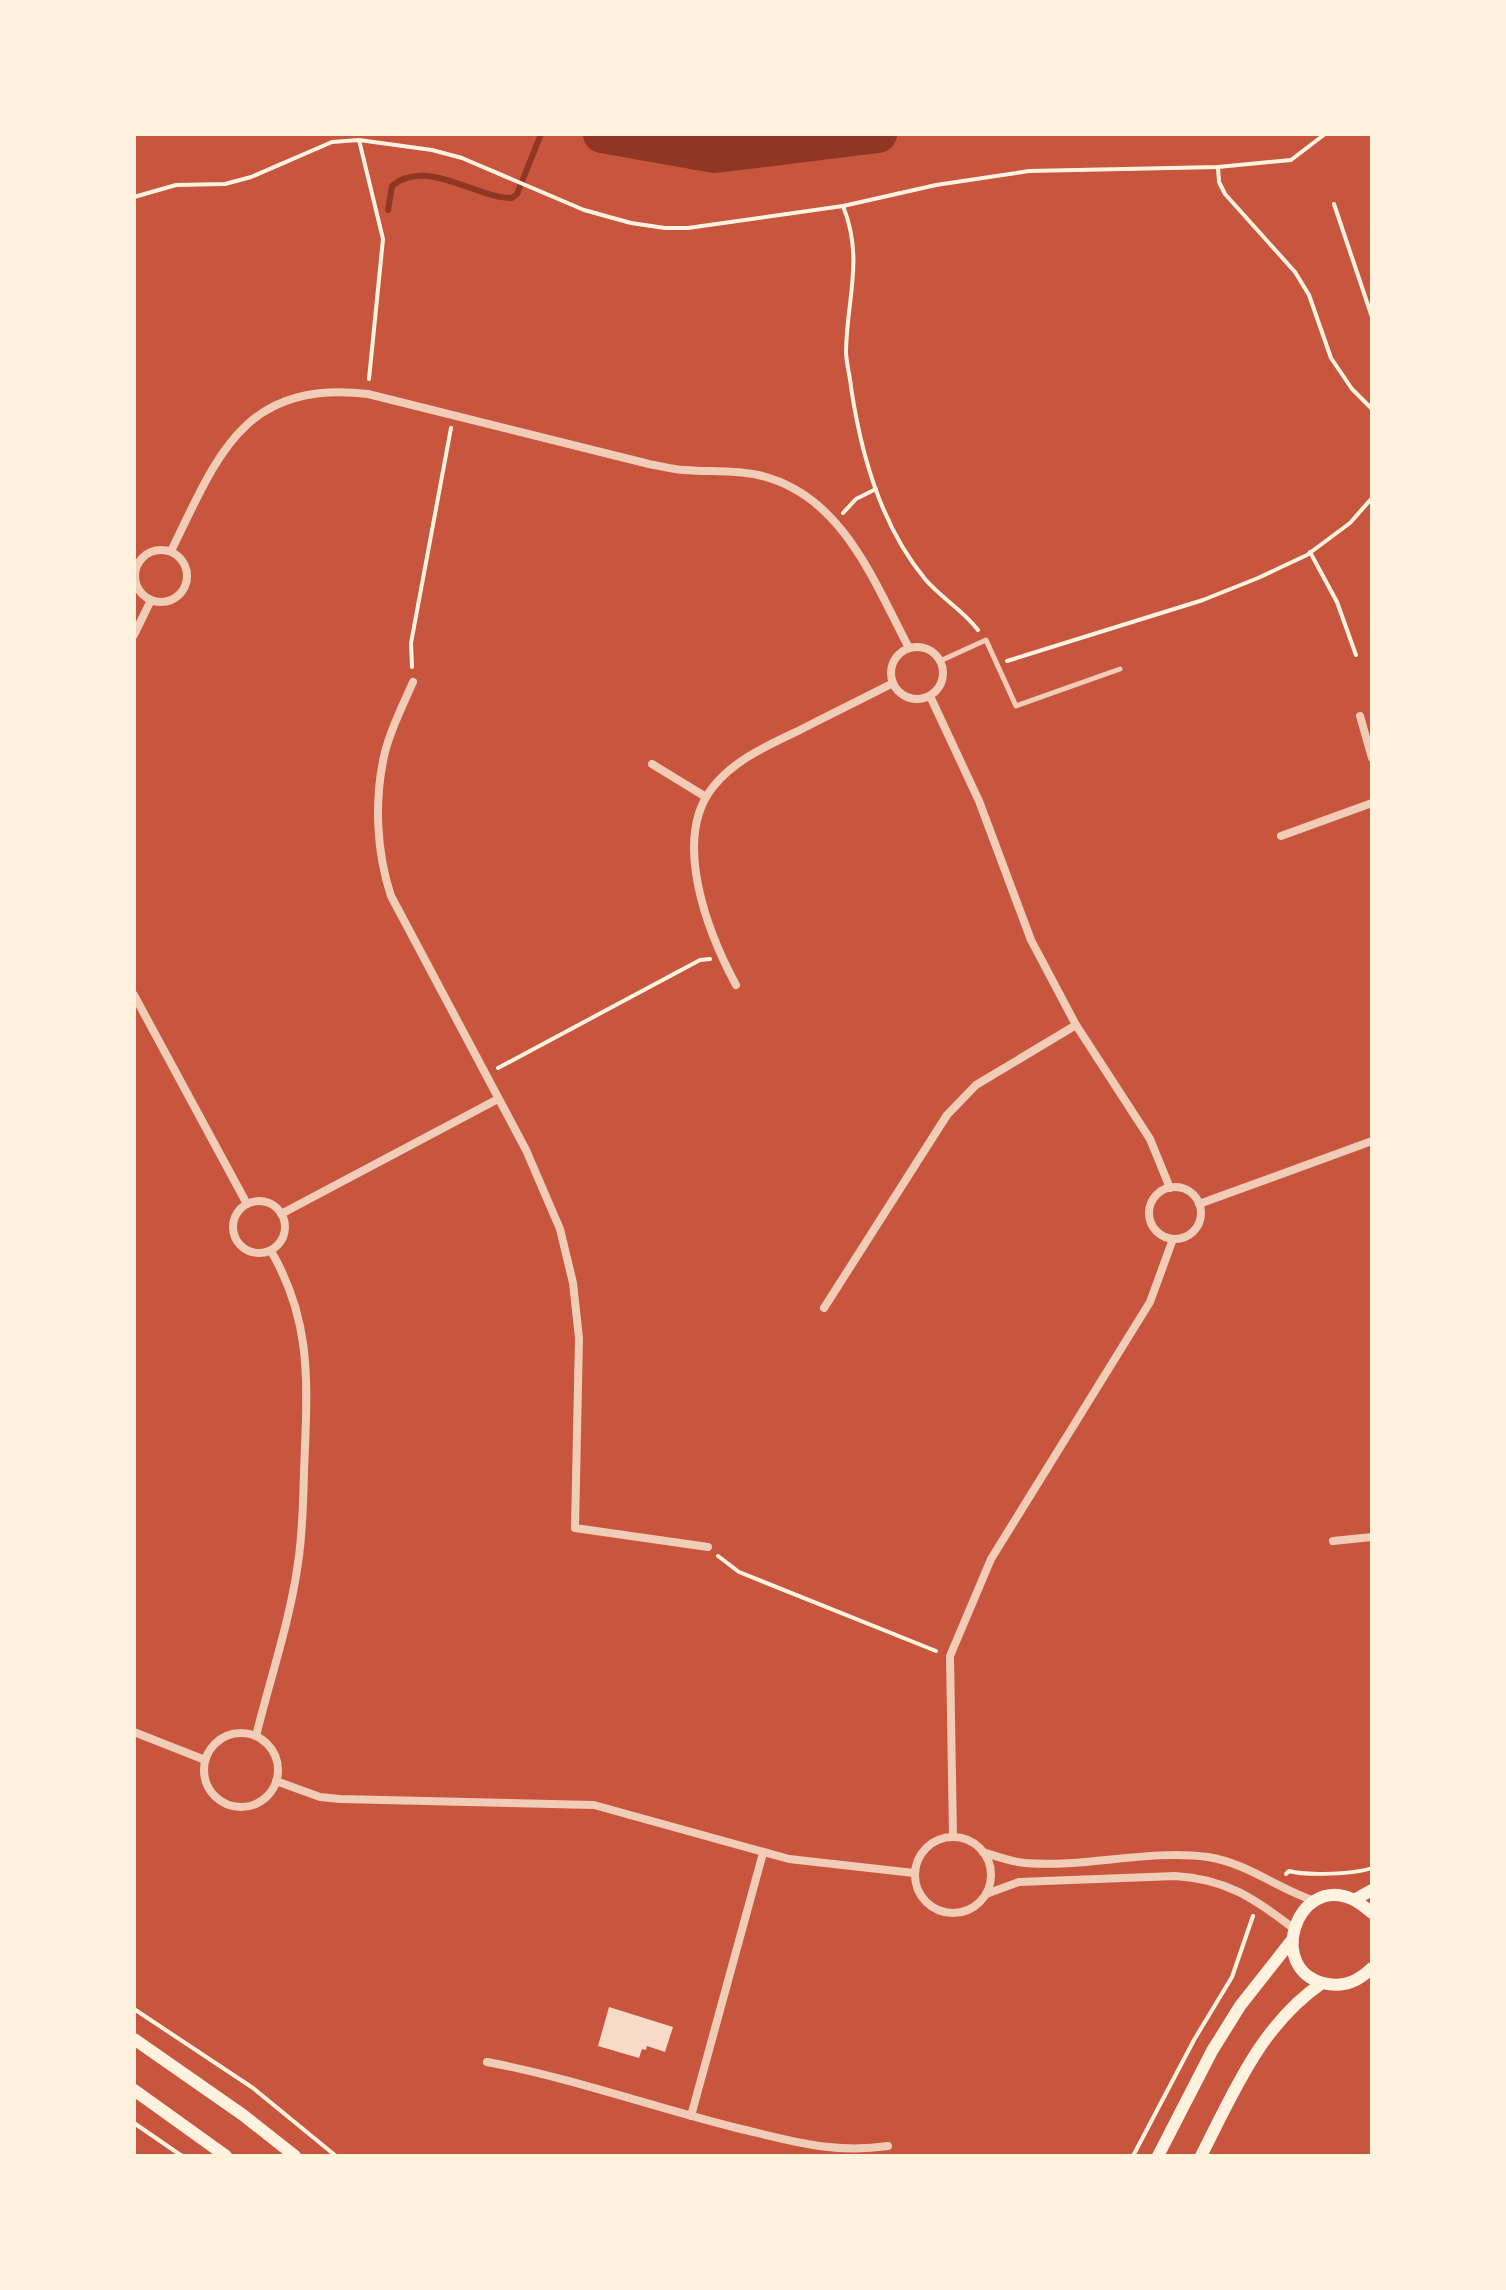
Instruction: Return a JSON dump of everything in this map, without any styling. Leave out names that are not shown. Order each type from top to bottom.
[{"type":"main road","points":[[1354,1900],[1372,1890]]},
{"type":"main road","points":[[1158,2156],[1212,2051],[1292,1934],[1301,1913],[1315,1901],[1343,1896],[1372,1913]]},
{"type":"main road","points":[[1292,1934],[1294,1955],[1302,1969],[1322,1983],[1337,1986],[1349,1984],[1372,1968]]},
{"type":"main road","points":[[1201,2156],[1246,2068],[1274,2025],[1300,1998],[1322,1983]]},
{"type":"main road","points":[[134,2039],[243,2115],[295,2156]]},
{"type":"main road","points":[[134,2090],[226,2156]]},
{"type":"street","points":[[171,551],[220,453],[257,416],[280,402],[339,390],[368,394],[649,464],[682,470],[736,471],[760,475],[787,485],[836,521],[863,561],[909,648]]},
{"type":"street","points":[[158,549],[171,551],[183,560],[187,568],[186,586],[169,602],[151,600],[136,583],[136,568],[141,558],[149,552],[158,549]]},
{"type":"street","points":[[134,635],[151,600]]},
{"type":"street","points":[[909,648],[927,649],[940,661],[940,684],[930,696],[913,699],[893,683],[893,662],[909,648]]},
{"type":"street","points":[[413,682],[385,751],[380,856],[391,896],[551,1203],[573,1283],[579,1338],[575,1528],[708,1547]]},
{"type":"street","points":[[736,985],[721,958],[695,872],[696,828],[700,808],[729,770],[753,754],[893,683]]},
{"type":"street","points":[[930,696],[979,801],[1031,940],[1076,1025],[1150,1139],[1170,1188]]},
{"type":"street","points":[[1360,716],[1372,758]]},
{"type":"street","points":[[652,764],[706,797]]},
{"type":"street","points":[[1281,836],[1372,803]]},
{"type":"street","points":[[134,995],[247,1204]]},
{"type":"street","points":[[824,1308],[947,1115],[976,1085],[1076,1025]]},
{"type":"street","points":[[281,1214],[498,1099]]},
{"type":"street","points":[[1199,1204],[1372,1141]]},
{"type":"street","points":[[1170,1188],[1188,1191],[1199,1204],[1201,1214],[1192,1233],[1183,1238],[1165,1237],[1153,1226],[1149,1210],[1156,1196],[1170,1188]]},
{"type":"street","points":[[264,1202],[281,1214],[284,1233],[282,1240],[271,1251],[247,1251],[235,1239],[233,1223],[247,1204],[264,1202]]},
{"type":"street","points":[[953,1837],[950,1656],[991,1559],[1150,1302],[1173,1239]]},
{"type":"street","points":[[256,1736],[298,1566],[306,1406],[306,1360],[301,1325],[288,1284],[271,1251]]},
{"type":"street","points":[[1333,1541],[1372,1537]]},
{"type":"street","points":[[134,1732],[205,1760]]},
{"type":"street","points":[[243,1732],[256,1736],[269,1746],[276,1757],[276,1781],[270,1793],[252,1805],[229,1805],[213,1795],[206,1784],[205,1760],[215,1742],[228,1734],[243,1732]]},
{"type":"street","points":[[276,1781],[320,1797],[340,1799],[594,1805],[763,1853],[821,1864],[914,1873]]},
{"type":"street","points":[[983,1852],[991,1873],[986,1894],[978,1904],[967,1911],[942,1912],[930,1907],[921,1897],[914,1873],[918,1859],[926,1847],[938,1839],[953,1837],[970,1841],[983,1852],[1023,1863],[1209,1857],[1230,1862],[1290,1893],[1315,1901]]},
{"type":"street","points":[[691,2116],[763,1853]]},
{"type":"street","points":[[986,1894],[1019,1882],[1198,1877],[1231,1887],[1262,1904],[1292,1934]]},
{"type":"street","points":[[487,2062],[542,2072],[691,2116],[815,2147],[856,2151],[888,2146]]},
{"type":"lane","points":[[940,661],[986,640],[1016,706],[1120,669]]},
{"type":"path","points":[[134,197],[176,185],[225,184],[251,177],[332,142],[359,140],[432,150],[462,158],[584,210],[631,223],[688,228],[843,206],[936,185],[1029,171],[1218,167],[1291,160],[1325,134]]},
{"type":"path","points":[[359,140],[383,239],[368,394]]},
{"type":"path","points":[[1218,167],[1219,182],[1225,194],[1295,272],[1309,295],[1336,366],[1352,389],[1372,409]]},
{"type":"path","points":[[1334,204],[1372,317]]},
{"type":"path","points":[[843,206],[852,228],[855,255],[846,353],[855,415],[876,489],[890,526],[907,555],[926,581],[970,620],[986,640]]},
{"type":"path","points":[[413,682],[411,643],[454,416]]},
{"type":"path","points":[[836,521],[856,499],[876,489]]},
{"type":"path","points":[[996,664],[1203,600],[1258,578],[1310,552],[1350,523],[1372,498]]},
{"type":"path","points":[[1310,552],[1337,602],[1356,655]]},
{"type":"path","points":[[485,1075],[700,960],[721,958]]},
{"type":"path","points":[[708,1547],[739,1572],[950,1656]]},
{"type":"path","points":[[134,2009],[253,2088],[336,2156]]},
{"type":"path","points":[[134,2123],[182,2156]]},
{"type":"building","points":[[609,2007],[673,2027],[665,2052],[647,2046],[646,2050],[642,2049],[639,2058],[598,2046]]},
{"type":"waterway","points":[[388,210],[392,186],[405,178],[420,176],[435,177],[512,198],[517,194],[541,134]]},
{"type":"waterway","points":[[602,134],[715,154],[878,134]]}]
